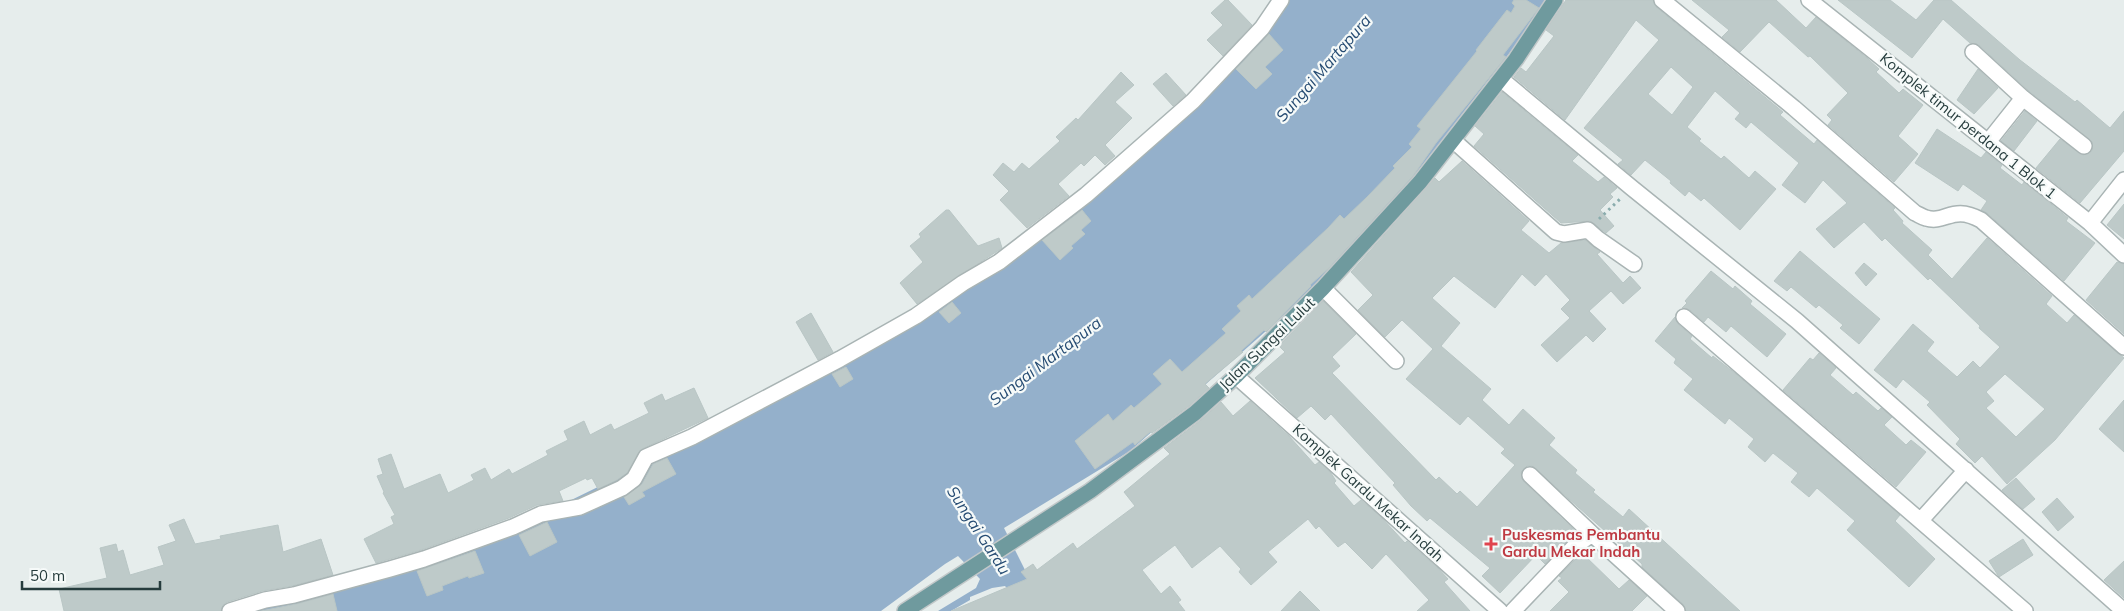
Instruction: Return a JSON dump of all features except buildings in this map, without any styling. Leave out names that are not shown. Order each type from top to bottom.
[{"type":"main road","name":"Jalan Sungai Lulut","points":[[905,611],[1090,491],[1195,413],[1236,376],[1323,288],[1420,182],[1501,79],[1555,0]]},
{"type":"street","points":[[230,611],[264,600],[294,595],[398,567],[513,527],[541,514],[580,507],[622,488],[634,479],[646,457],[692,437],[849,354],[916,316],[963,283],[1017,249],[1086,195],[1193,102],[1262,28],[1281,0]]},
{"type":"street","points":[[1662,0],[1794,108],[1915,213],[1926,219],[1956,213],[1968,213],[1981,220],[2124,347]]},
{"type":"street","name":"Komplek timur perdana 1 Blok 1","points":[[1809,0],[2090,223],[2124,255]]},
{"type":"street","points":[[1973,52],[2023,98],[2084,146]]},
{"type":"street","points":[[1501,79],[1632,188],[1797,320],[2124,611]]},
{"type":"street","points":[[1988,142],[2023,98]]},
{"type":"street","points":[[1454,141],[1556,232],[1564,234],[1588,230],[1634,264]]},
{"type":"street","points":[[2090,223],[2124,180]]},
{"type":"street","points":[[1323,288],[1396,361]]},
{"type":"street","points":[[1684,316],[2025,611]]},
{"type":"street","name":"Komplek Gardu Mekar Indah","points":[[1236,376],[1500,611]]},
{"type":"street","points":[[1921,520],[1966,470]]},
{"type":"street","points":[[1530,475],[1677,611]]},
{"type":"street","points":[[1513,611],[1575,546],[1592,534]]},
{"type":"path","points":[[1588,230],[1632,188]]},
{"type":"water","points":[[1288,0],[1545,0],[1532,24],[1391,206],[1292,308],[1130,451],[1004,528],[1025,570],[1048,602],[1026,611],[1005,586],[992,588],[970,597],[970,600],[951,611],[938,611],[976,588],[980,579],[958,556],[881,611],[234,611],[349,581],[557,507],[651,461],[917,322],[1000,268],[1080,205]]},
{"type":"place","name":"Puskesmas Pembantu Gardu Mekar Indah","points":[[1491,544]]},
{"type":"water label","name":"Sungai Martapura","points":[[1323,68]]},
{"type":"water label","name":"Sungai Martapura","points":[[1045,361]]},
{"type":"water label","name":"Sungai Gardu","points":[[979,530]]}]
